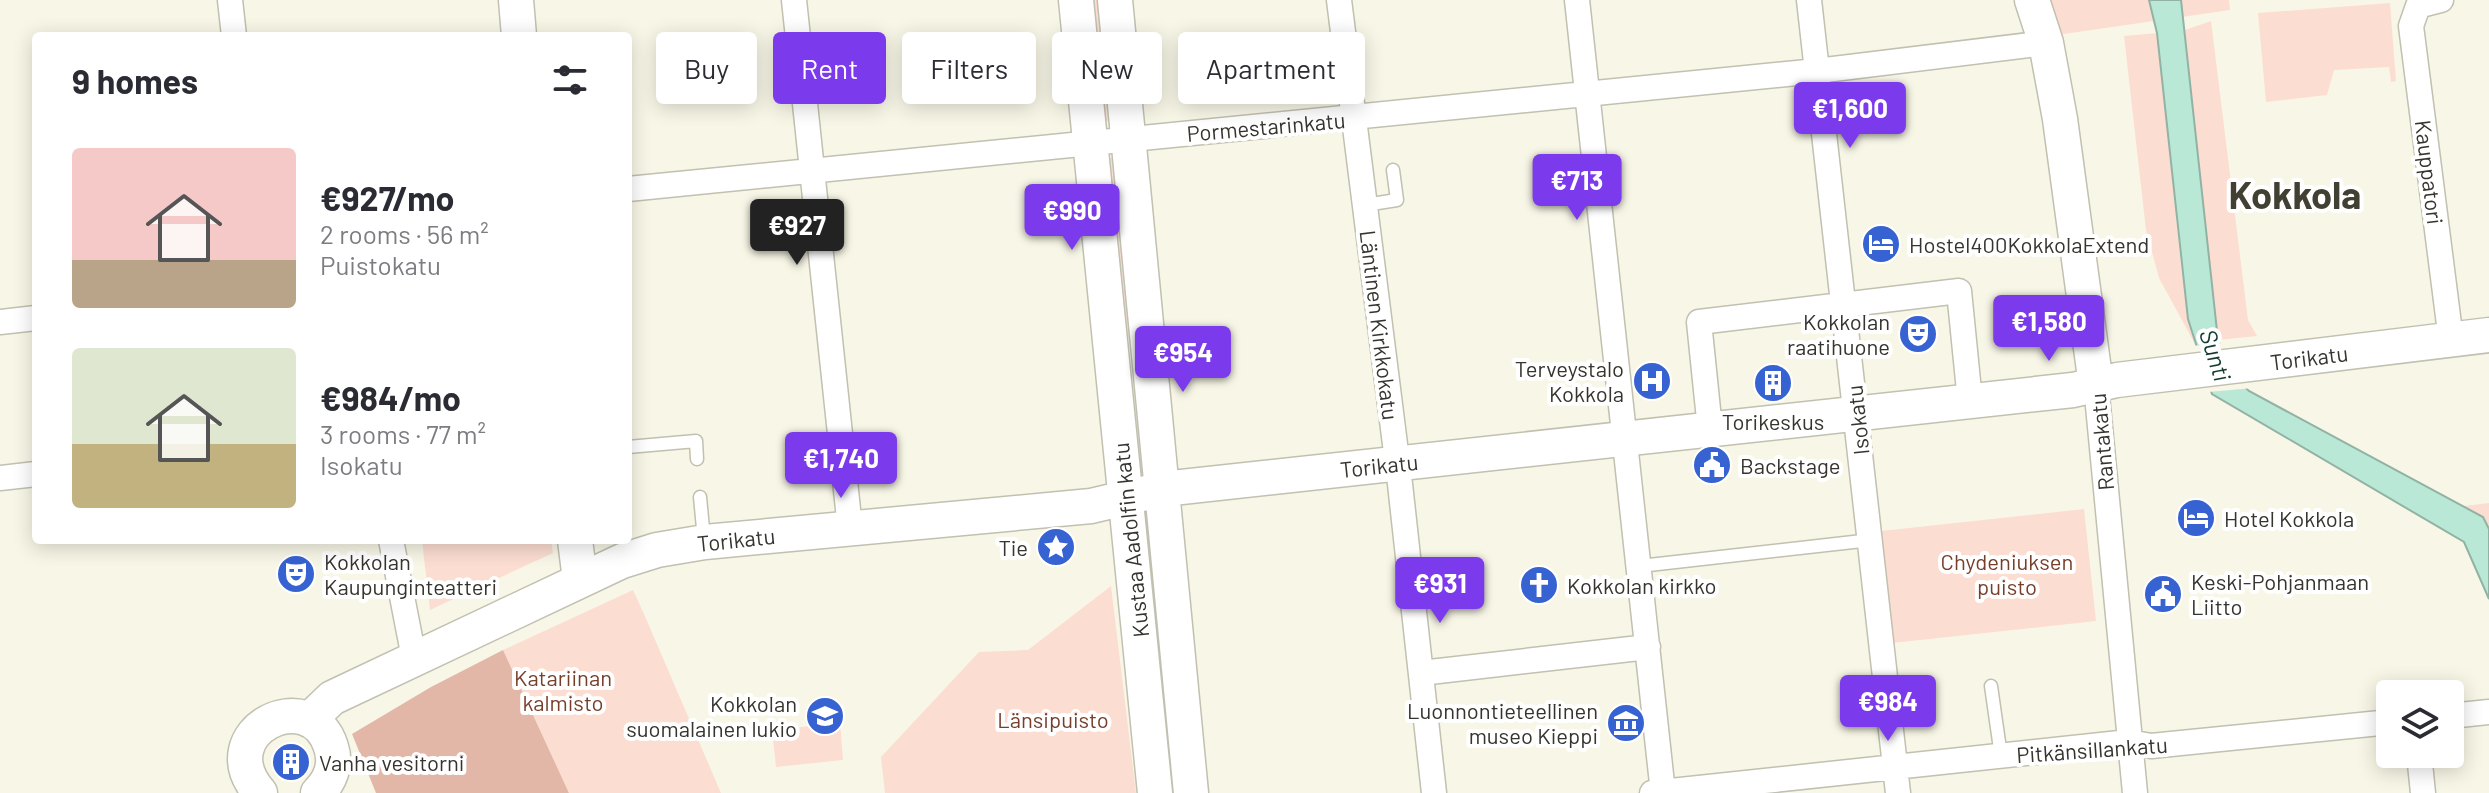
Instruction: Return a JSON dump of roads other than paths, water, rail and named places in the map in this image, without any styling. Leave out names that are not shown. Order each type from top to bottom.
[{"type":"street","points":[[230,0],[234,32]]},
{"type":"street","points":[[516,0],[519,32]]},
{"type":"street","points":[[794,0],[850,528]]},
{"type":"street","name":"Kustaa Aadolfin katu","points":[[1076,0],[1155,793]]},
{"type":"street","name":"Kustaa Aadolfin katu","points":[[1115,0],[1191,793]]},
{"type":"street","name":"Läntinen Kirkkokatu","points":[[1339,0],[1398,464],[1434,793]]},
{"type":"street","points":[[1577,0],[1640,566],[1659,793]]},
{"type":"street","name":"Isokatu","points":[[1809,0],[1898,793]]},
{"type":"street","name":"Rantakatu","points":[[2032,0],[2046,43],[2096,385],[2135,793]]},
{"type":"street","name":"Kauppatori","points":[[2429,3],[2411,26],[2451,340]]},
{"type":"street","name":"Pormestarinkatu","points":[[632,189],[1587,95],[2046,43]]},
{"type":"street","points":[[1710,429],[1699,322],[1959,291],[1970,401]]},
{"type":"street","points":[[0,322],[32,318]]},
{"type":"street","name":"Torikatu","points":[[309,720],[332,698],[580,580],[657,550],[705,542],[1091,506],[1163,489],[1970,401],[2489,335]]},
{"type":"street","points":[[0,478],[32,474]]},
{"type":"street","points":[[392,544],[414,658]]},
{"type":"street","points":[[576,544],[580,580]]},
{"type":"street","points":[[1421,673],[1648,647]]},
{"type":"street","points":[[2464,715],[2489,712]]},
{"type":"street","points":[[249,790],[245,756],[256,730],[280,716],[309,720],[329,739],[333,752],[329,780],[318,793]]},
{"type":"street","name":"Pitkänsillankatu","points":[[1659,793],[2129,742],[2151,746],[2376,723]]},
{"type":"street","points":[[2420,768],[2423,793]]},
{"type":"lane","points":[[1365,205],[1397,200],[1393,170]]},
{"type":"lane","points":[[632,447],[696,441],[697,459]]},
{"type":"lane","points":[[700,497],[705,542]]},
{"type":"lane","points":[[1640,566],[1871,540]]},
{"type":"lane","points":[[1991,686],[2001,756]]},
{"type":"water","name":"Sunti","points":[[2149,0],[2181,0],[2218,340],[2233,376],[2249,391],[2483,517],[2489,529],[2489,599],[2464,542],[2212,394],[2188,319],[2157,33]]},
{"type":"place","name":"Hostel400KokkolaExtend","points":[[1881,244]]},
{"type":"place","name":"Kokkolan raatihuone","points":[[1918,334]]},
{"type":"place","name":"Terveystalo Kokkola","points":[[1652,381]]},
{"type":"place","name":"Torikeskus","points":[[1773,383]]},
{"type":"place","name":"Backstage","points":[[1712,465]]},
{"type":"place","name":"Hotel Kokkola","points":[[2196,518]]},
{"type":"place","name":"Tie","points":[[1056,547]]},
{"type":"place","name":"Kokkolan Kaupunginteatteri","points":[[296,574]]},
{"type":"place","name":"Kokkolan kirkko","points":[[1539,585]]},
{"type":"place","name":"Keski-Pohjanmaan Liitto","points":[[2163,594]]},
{"type":"place","name":"Kokkolan suomalainen lukio","points":[[825,716]]},
{"type":"place","name":"Luonnontieteellinen museo Kieppi","points":[[1626,723]]},
{"type":"place","name":"Vanha vesitorni","points":[[291,762]]},
{"type":"district","name":"Kokkola","points":[[2295,194]]},
{"type":"park label","name":"Chydeniuksen puisto","points":[[2007,574]]},
{"type":"park label","name":"Katariinan kalmisto","points":[[563,690]]},
{"type":"park label","name":"Länsipuisto","points":[[1053,719]]}]
